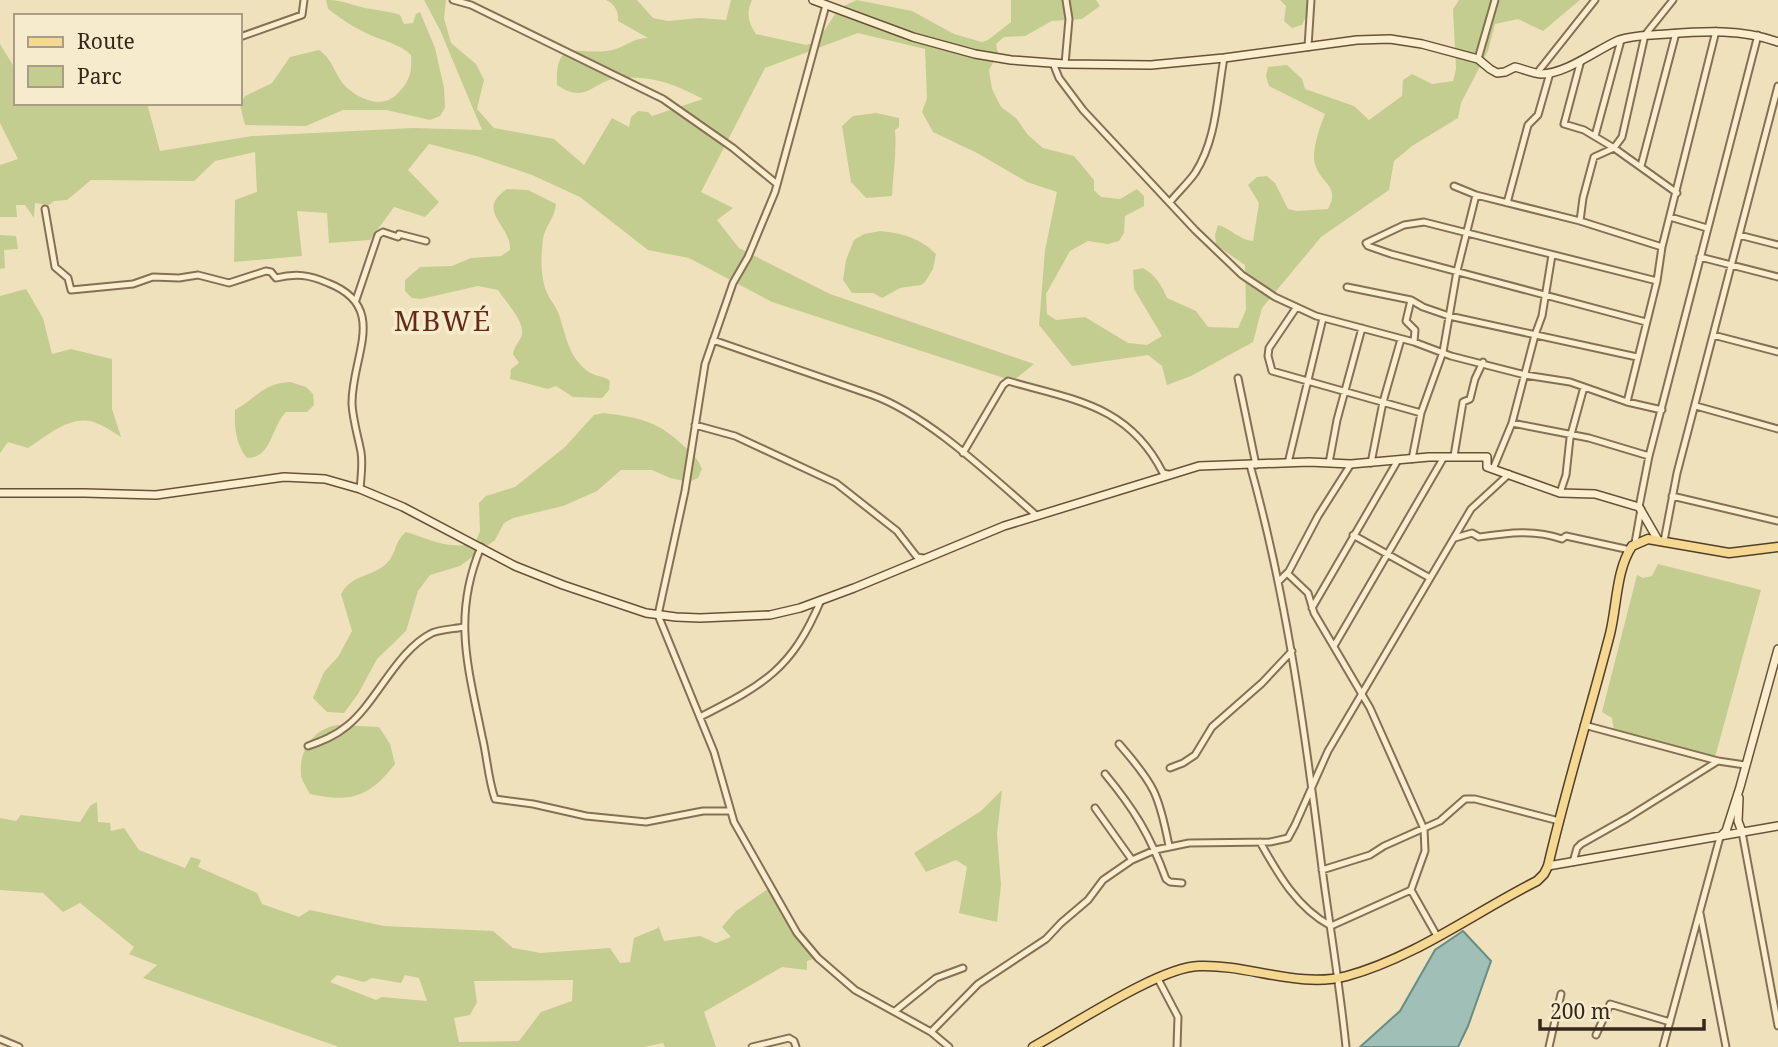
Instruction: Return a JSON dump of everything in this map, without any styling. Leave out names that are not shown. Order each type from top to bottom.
[{"type":"main road","points":[[1033,1047],[1158,979],[1198,965],[1307,978],[1338,978],[1401,955],[1537,881],[1548,866],[1608,641],[1623,568],[1632,547],[1643,540],[1661,540],[1729,553],[1778,547]]},
{"type":"street","points":[[242,36],[302,15],[304,0]]},
{"type":"street","points":[[453,0],[483,10],[651,93],[697,122],[777,184]]},
{"type":"street","points":[[813,0],[897,32],[975,54],[1065,64],[1151,65],[1390,39],[1478,58],[1497,73],[1515,67],[1536,73],[1550,73],[1621,40],[1645,35],[1716,31],[1758,35],[1778,42]]},
{"type":"street","points":[[1065,64],[1069,19],[1066,0]]},
{"type":"street","points":[[1308,47],[1311,0]]},
{"type":"street","points":[[1478,58],[1495,0]]},
{"type":"street","points":[[1536,73],[1595,0]]},
{"type":"street","points":[[1580,221],[1594,157],[1614,148],[1625,129],[1645,35],[1673,0]]},
{"type":"street","points":[[826,5],[777,184],[748,257],[733,283],[703,374],[685,491],[658,615],[714,752],[730,811],[744,842],[803,941],[855,990],[931,1032],[948,1047]]},
{"type":"street","points":[[1627,402],[1657,281],[1662,247],[1716,31]]},
{"type":"street","points":[[1641,166],[1676,33]]},
{"type":"street","points":[[1455,538],[1472,533],[1479,537],[1507,532],[1528,532],[1632,547],[1649,456],[1758,35]]},
{"type":"street","points":[[1594,136],[1621,40]]},
{"type":"street","points":[[1170,202],[1195,172],[1210,137],[1224,58]]},
{"type":"street","points":[[1581,60],[1564,123],[1614,148],[1676,192]]},
{"type":"street","points":[[1053,63],[1059,78],[1083,110],[1208,244],[1242,275],[1264,290],[1296,308],[1323,318],[1525,375],[1570,382],[1627,402],[1662,410]]},
{"type":"street","points":[[1507,203],[1528,125],[1538,115],[1550,73]]},
{"type":"street","points":[[1661,540],[1778,86]]},
{"type":"street","points":[[1454,186],[1476,195],[1580,221],[1662,247]]},
{"type":"street","points":[[1412,458],[1421,413],[1443,352],[1457,271],[1476,195]]},
{"type":"street","points":[[45,209],[55,267],[68,278],[71,290],[133,284],[153,277],[179,278],[198,275],[229,283],[266,271],[276,278],[290,274],[310,275],[337,286],[356,300],[363,323],[352,407],[362,455],[360,489]]},
{"type":"street","points":[[1670,217],[1707,228]]},
{"type":"street","points":[[1646,322],[1391,254],[1367,246],[1366,243],[1415,222],[1467,232],[1657,281]]},
{"type":"street","points":[[356,300],[379,235],[383,232],[398,237],[405,234],[426,241]]},
{"type":"street","points":[[1739,234],[1778,244]]},
{"type":"street","points":[[1493,469],[1512,423],[1542,316],[1552,255]]},
{"type":"street","points":[[1700,257],[1778,277]]},
{"type":"street","points":[[1347,286],[1411,300],[1449,316],[1637,357]]},
{"type":"street","points":[[1411,300],[1406,321],[1415,330],[1414,342]]},
{"type":"street","points":[[1296,308],[1269,348],[1272,371],[1421,413]]},
{"type":"street","points":[[1288,463],[1323,318]]},
{"type":"street","points":[[1329,463],[1330,446],[1362,328]]},
{"type":"street","points":[[1713,335],[1778,352]]},
{"type":"street","points":[[1371,463],[1383,402],[1401,339]]},
{"type":"street","points":[[713,340],[879,398],[910,415],[963,453],[1036,515]]},
{"type":"street","points":[[1454,456],[1463,402],[1470,399],[1483,362]]},
{"type":"street","points":[[1238,378],[1253,465],[1292,651],[1346,1047]]},
{"type":"street","points":[[963,453],[1008,381],[1080,401],[1119,419],[1143,443],[1163,473],[1168,474]]},
{"type":"street","points":[[1560,493],[1584,387]]},
{"type":"street","points":[[1696,406],[1778,429]]},
{"type":"street","points":[[1512,423],[1571,435],[1649,456]]},
{"type":"street","points":[[695,425],[735,436],[831,480],[894,527],[917,557],[923,558]]},
{"type":"street","points":[[1334,646],[1444,457]]},
{"type":"street","points":[[0,494],[156,495],[193,492],[271,478],[325,479],[360,489],[418,514],[515,566],[562,585],[626,607],[658,615],[687,618],[761,616],[788,611],[1036,515],[1199,466],[1351,464],[1412,458],[1487,457],[1487,467],[1560,493],[1595,494],[1640,508]]},
{"type":"street","points":[[1312,608],[1398,460]]},
{"type":"street","points":[[1279,581],[1288,574],[1318,516],[1351,464]]},
{"type":"street","points":[[931,1032],[978,984],[1045,939],[1088,900],[1107,876],[1132,860],[1155,849],[1169,846],[1199,842],[1279,841],[1287,838],[1296,825],[1328,751],[1471,509],[1508,474]]},
{"type":"street","points":[[1672,496],[1778,521]]},
{"type":"street","points":[[1640,508],[1641,514],[1661,540]]},
{"type":"street","points":[[1353,535],[1430,579]]},
{"type":"street","points":[[481,547],[469,579],[464,627],[468,676],[495,799],[586,816],[646,822],[709,810],[730,811]]},
{"type":"street","points":[[1288,574],[1308,593],[1312,608],[1362,694],[1424,829],[1425,851],[1411,890],[1331,926]]},
{"type":"street","points":[[700,717],[751,691],[783,664],[807,634],[821,600]]},
{"type":"street","points":[[308,746],[348,726],[388,675],[424,638],[436,632],[464,627]]},
{"type":"street","points":[[1663,1047],[1720,837],[1726,831],[1740,787],[1778,649]]},
{"type":"street","points":[[1170,768],[1195,755],[1212,727],[1262,683],[1292,651]]},
{"type":"street","points":[[1584,725],[1718,761],[1745,765]]},
{"type":"street","points":[[1119,744],[1148,778],[1157,795],[1169,846]]},
{"type":"street","points":[[1573,862],[1581,844],[1718,761]]},
{"type":"street","points":[[1105,774],[1131,805],[1155,849],[1167,881],[1182,883]]},
{"type":"street","points":[[1740,787],[1738,821],[1778,1026]]},
{"type":"street","points":[[1322,870],[1370,855],[1424,829],[1440,821],[1460,802],[1469,799],[1559,821]]},
{"type":"street","points":[[1095,808],[1132,860]]},
{"type":"street","points":[[1548,866],[1778,826]]},
{"type":"street","points":[[1260,842],[1294,895],[1316,918],[1331,926]]},
{"type":"street","points":[[1411,890],[1437,936]]},
{"type":"street","points":[[1699,910],[1726,1047]]},
{"type":"street","points":[[895,1011],[936,978],[963,968]]},
{"type":"street","points":[[1158,979],[1178,1017],[1177,1047]]},
{"type":"street","points":[[1549,1047],[1561,994]]},
{"type":"street","points":[[1596,1035],[1607,1006],[1612,1004],[1670,1023]]},
{"type":"street","points":[[1667,1034],[1669,1047]]},
{"type":"street","points":[[752,1047],[789,1038],[794,1041],[796,1047]]},
{"type":"street","points":[[0,1039],[19,1047]]},
{"type":"green space","points":[[326,0],[340,1],[400,15],[404,24],[413,23],[416,14],[420,12],[435,48],[444,88],[445,108],[440,116],[430,120],[386,110],[343,110],[306,126],[245,125],[240,105],[245,96],[272,83],[290,57],[319,50],[329,60],[346,87],[360,97],[375,102],[390,99],[405,85],[410,72],[411,55],[366,33],[328,9]]},
{"type":"green space","points":[[424,0],[446,0],[444,18],[451,43],[476,64],[484,80],[477,109],[494,128],[554,139],[584,165],[612,118],[629,127],[631,117],[638,111],[648,112],[652,116],[703,99],[672,85],[643,78],[610,79],[590,90],[576,93],[557,85],[557,69],[565,53],[612,50],[648,38],[618,21],[616,9],[606,0],[637,0],[653,18],[668,21],[699,18],[726,20],[731,0],[752,0],[749,18],[756,34],[806,45],[817,42],[839,8],[857,0],[912,11],[954,34],[982,42],[1011,22],[1011,0],[1096,0],[1100,6],[1082,19],[1052,21],[1025,36],[1004,37],[996,44],[998,54],[989,70],[992,89],[1001,107],[1016,118],[1028,135],[1043,148],[1074,156],[1094,180],[1094,190],[1101,197],[1120,199],[1137,189],[1144,196],[1144,206],[1125,216],[1124,233],[1119,241],[1108,244],[1088,241],[1070,251],[1046,294],[1047,314],[1056,320],[1085,317],[1128,343],[1147,345],[1162,336],[1134,289],[1133,270],[1143,268],[1148,271],[1158,281],[1167,298],[1196,311],[1208,327],[1238,328],[1246,310],[1245,265],[1216,245],[1215,235],[1218,225],[1253,241],[1259,203],[1248,185],[1257,177],[1267,176],[1275,183],[1288,209],[1328,209],[1331,190],[1314,159],[1325,114],[1269,86],[1266,76],[1268,67],[1287,65],[1302,79],[1305,89],[1354,106],[1369,120],[1402,96],[1403,80],[1412,74],[1432,84],[1453,81],[1456,69],[1453,9],[1459,0],[1580,0],[1543,31],[1518,19],[1495,24],[1488,51],[1461,103],[1458,118],[1412,146],[1394,161],[1389,190],[1321,237],[1262,308],[1253,342],[1191,376],[1167,385],[1162,366],[1148,355],[1072,366],[1039,325],[1045,250],[1057,192],[1027,182],[977,153],[933,132],[922,112],[927,98],[925,49],[858,33],[765,68],[701,192],[733,208],[717,220],[739,248],[830,294],[1034,364],[1013,381],[772,302],[689,258],[648,250],[580,197],[532,175],[429,144],[408,170],[439,202],[425,217],[394,207],[370,240],[329,243],[327,213],[297,211],[302,256],[234,262],[235,200],[257,192],[255,152],[215,161],[194,181],[91,180],[67,200],[54,201],[49,205],[35,203],[34,218],[25,205],[16,205],[17,217],[0,217],[0,165],[18,159],[0,123],[0,44],[14,67],[14,105],[148,105],[160,151],[252,136],[413,128],[482,130],[440,30]]},
{"type":"green space","points":[[1280,0],[1314,0],[1302,25],[1292,28],[1284,21],[1286,6]]},
{"type":"green space","points":[[876,113],[899,118],[899,127],[895,130],[892,196],[866,198],[851,182],[842,126],[853,116]]},
{"type":"green space","points":[[507,189],[528,190],[556,204],[543,239],[543,280],[575,357],[589,372],[610,381],[609,390],[602,398],[573,397],[556,386],[548,389],[510,379],[511,369],[519,363],[513,354],[522,329],[498,290],[478,286],[421,299],[412,298],[405,291],[405,280],[420,267],[452,266],[471,258],[501,256],[510,250],[506,233],[494,211],[498,197]]},
{"type":"green space","points":[[880,231],[903,235],[924,244],[936,254],[933,269],[921,285],[900,288],[882,298],[873,293],[852,293],[843,280],[846,260],[854,240],[864,234]]},
{"type":"green space","points":[[0,235],[16,236],[18,249],[4,250],[5,268],[0,269]]},
{"type":"green space","points":[[26,289],[43,318],[52,354],[71,349],[112,359],[112,409],[121,437],[96,423],[78,421],[60,427],[28,448],[8,442],[0,453],[0,296]]},
{"type":"green space","points":[[290,382],[306,387],[313,394],[314,405],[307,412],[286,412],[262,453],[247,458],[236,435],[235,410],[267,388]]},
{"type":"green space","points":[[604,413],[639,419],[666,431],[697,459],[702,469],[698,478],[689,482],[652,470],[621,470],[597,491],[563,506],[513,518],[504,523],[495,540],[460,566],[430,575],[418,591],[406,631],[377,659],[344,713],[327,712],[313,698],[324,672],[338,657],[352,631],[341,594],[345,588],[386,564],[406,532],[450,545],[459,546],[476,541],[480,531],[479,503],[486,496],[515,487],[565,447],[594,415]]},
{"type":"green space","points":[[1658,564],[1761,590],[1715,757],[1614,730],[1612,718],[1602,712],[1637,575],[1643,578],[1652,576]]},
{"type":"green space","points":[[337,725],[379,727],[390,744],[395,764],[377,784],[358,795],[337,798],[310,794],[301,774],[305,749],[321,731]]},
{"type":"green space","points":[[1002,790],[997,834],[1001,885],[997,922],[959,913],[967,867],[956,860],[926,872],[914,853],[981,811]]},
{"type":"green space","points":[[97,802],[98,822],[110,823],[111,831],[124,828],[139,850],[185,868],[191,857],[201,860],[198,867],[257,893],[262,904],[299,917],[310,910],[384,926],[493,931],[513,948],[541,953],[610,948],[620,963],[630,962],[634,938],[658,928],[658,925],[664,941],[700,936],[716,943],[731,937],[722,927],[736,911],[769,888],[816,958],[807,961],[807,970],[782,967],[704,1012],[716,1047],[665,1047],[663,1043],[644,1047],[339,1047],[143,978],[157,965],[129,954],[134,947],[80,903],[63,912],[43,893],[0,890],[0,818],[16,821],[21,815],[80,822],[90,806]],"holes":[[[337,975],[364,982],[372,978],[401,983],[405,975],[419,978],[427,1001],[382,997],[376,1000],[330,982]],[[573,980],[572,1001],[541,1012],[519,1041],[459,1042],[454,1018],[470,1015],[477,1002],[474,981]]]},
{"type":"water","points":[[1463,931],[1491,961],[1458,1047],[1360,1047],[1400,1011],[1435,950]]},
{"type":"district","name":"MBWÉ","points":[[443,320]]}]
